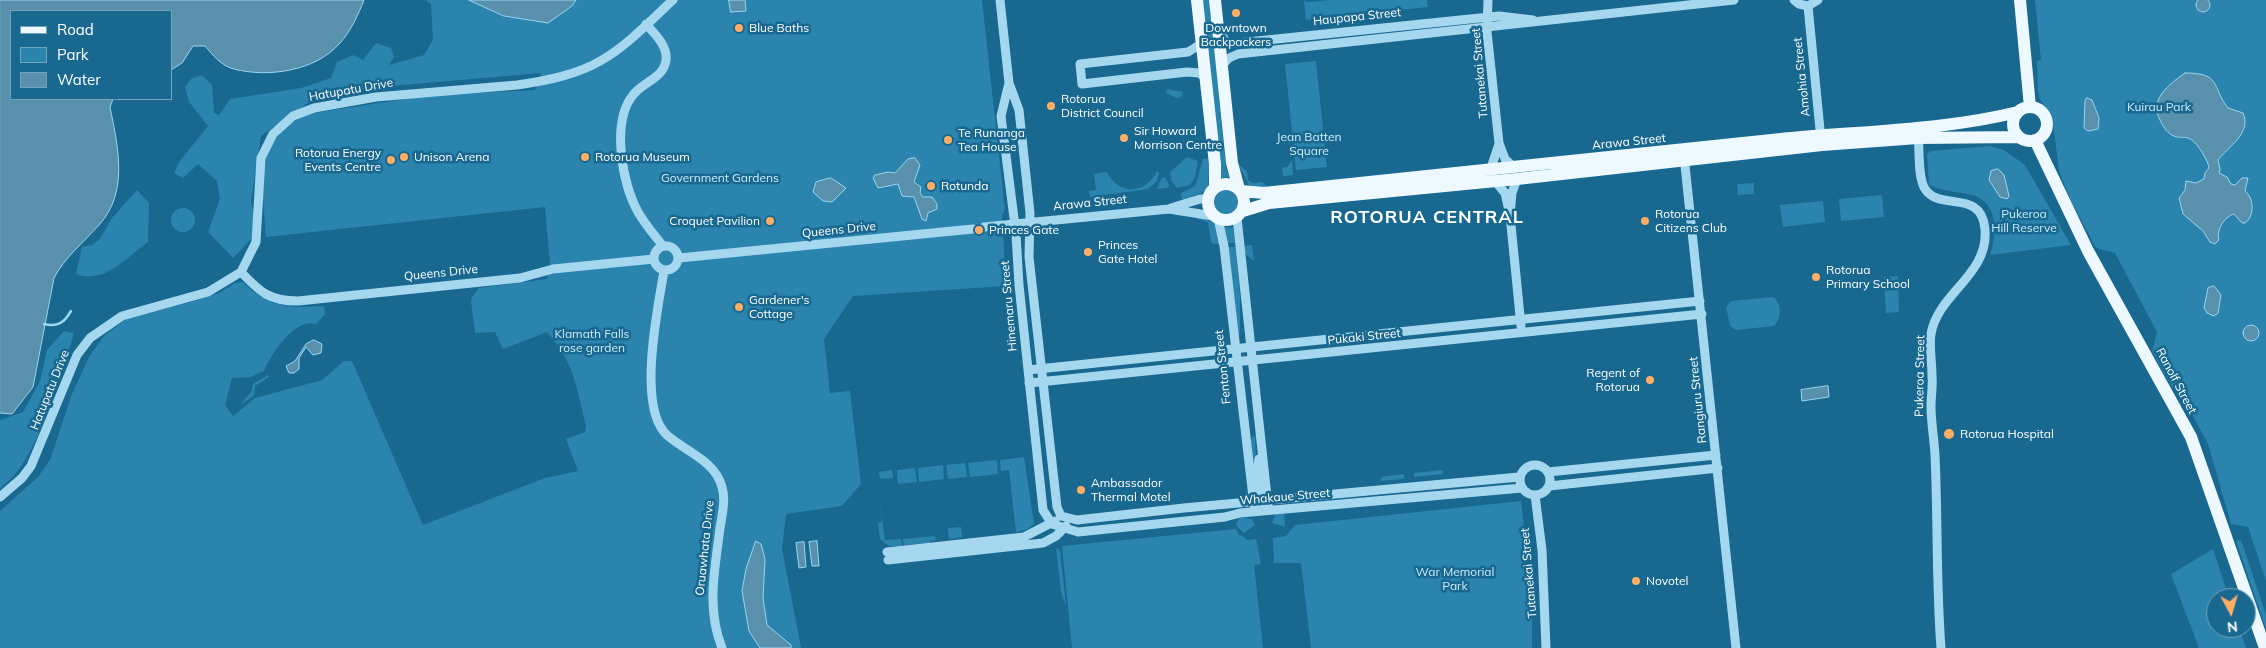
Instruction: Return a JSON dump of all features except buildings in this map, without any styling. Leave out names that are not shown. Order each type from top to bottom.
[{"type":"main road","points":[[1197,0],[1215,164],[1215,188],[1208,199],[1208,205],[1216,217],[1231,220],[1240,215],[1244,198],[1232,163],[1214,0]]},
{"type":"main road","points":[[2020,0],[2030,107]]},
{"type":"main road","points":[[2030,107],[2041,111],[2047,122],[2044,133],[2035,140],[2023,140],[2018,137],[2013,127],[2014,116],[2018,112],[2030,107]]},
{"type":"main road","name":"Arawa Street","points":[[1918,134],[2018,112]]},
{"type":"main road","name":"Arawa Street","points":[[1240,190],[1264,193],[1516,174],[1821,140],[1918,134],[2018,137]]},
{"type":"main road","name":"Ranolf Street","points":[[2035,140],[2088,251],[2191,437],[2265,648]]},
{"type":"main road","name":"Arawa Street","points":[[1240,215],[1269,203],[1492,176]]},
{"type":"main road","points":[[1215,188],[1230,184],[1240,190]]},
{"type":"street","name":"Hatupatu Drive","points":[[0,498],[22,478],[31,466],[76,355],[90,338],[122,316],[208,292],[241,272],[256,242],[261,158],[273,134],[293,116],[314,108],[376,97],[539,82],[594,65],[613,52],[673,0]]},
{"type":"street","name":"Hinemaru Street","points":[[1000,0],[1009,83],[1019,110],[1030,224],[1029,256],[1058,512],[1061,516]]},
{"type":"street","name":"Tutanekai Street","points":[[1488,0],[1489,17],[1487,28],[1499,143],[1505,159],[1516,174]]},
{"type":"street","name":"Haupapa Street","points":[[1221,66],[1229,58],[1238,54],[1487,28],[1536,20],[1734,0]]},
{"type":"street","points":[[1794,0],[1798,4],[1808,6],[1818,0]]},
{"type":"street","name":"Amohia Street","points":[[1808,6],[1821,140]]},
{"type":"street","name":"Haupapa Street","points":[[1218,29],[1222,39],[1228,44],[1511,15],[1536,20]]},
{"type":"street","points":[[646,24],[665,50],[666,62],[659,74],[638,88],[629,100],[621,121],[621,138],[625,168],[634,204],[642,219],[663,246],[674,248],[679,258],[674,268],[664,270],[656,266],[654,259],[656,251],[663,246]]},
{"type":"street","points":[[1201,44],[1188,52],[1080,64],[1082,84],[1187,72],[1199,72],[1205,77]]},
{"type":"street","name":"Hinemaru Street","points":[[1009,83],[1001,116],[1015,225],[1029,383],[1043,510],[1052,524]]},
{"type":"street","name":"Pukeroa Street","points":[[1918,134],[1922,182],[1925,189],[1934,197],[1964,202],[1975,208],[1982,218],[1985,228],[1985,243],[1972,274],[1940,309],[1935,318],[1931,336],[1933,387],[1931,403],[1935,454],[1941,648]]},
{"type":"street","name":"Tutanekai Street","points":[[1492,176],[1499,143]]},
{"type":"street","name":"Rangiuru Street","points":[[1684,156],[1736,648]]},
{"type":"street","points":[[1510,215],[1516,174]]},
{"type":"street","points":[[1492,176],[1504,194],[1510,215],[1522,332]]},
{"type":"street","name":"Arawa Street","points":[[1015,225],[1169,209],[1189,202],[1208,199]]},
{"type":"street","name":"Arawa Street","points":[[1169,209],[1216,217]]},
{"type":"street","name":"Fenton Street","points":[[1240,215],[1251,360],[1262,449],[1260,501],[1262,511]]},
{"type":"street","name":"Fenton Street","points":[[1216,217],[1224,246],[1236,361],[1262,511]]},
{"type":"street","points":[[984,227],[1015,225]]},
{"type":"street","name":"Queens Drive","points":[[679,258],[972,229]]},
{"type":"street","name":"Queens Drive","points":[[241,272],[268,296],[281,301],[298,301],[520,278],[553,269],[654,259]]},
{"type":"street","name":"Oruawhata Drive","points":[[664,270],[651,345],[651,371],[656,416],[659,426],[667,435],[708,464],[717,474],[722,487],[724,506],[711,598],[714,622],[722,648]]},
{"type":"street","name":"Pukaki Street","points":[[1028,370],[1520,321],[1700,301]]},
{"type":"street","name":"Pukaki Street","points":[[1029,383],[1702,314]]},
{"type":"street","points":[[1548,472],[1716,455]]},
{"type":"street","points":[[1549,486],[1548,472],[1543,466],[1535,464],[1525,468],[1520,477],[1522,488],[1530,495],[1535,495],[1543,493],[1549,486],[1718,468]]},
{"type":"street","name":"Whakaue Street","points":[[1061,516],[1071,520],[1520,477]]},
{"type":"street","name":"Whakaue Street","points":[[1052,524],[1072,532],[1104,530],[1262,511],[1522,488]]},
{"type":"street","name":"Tutanekai Street","points":[[1535,495],[1542,550],[1546,648]]},
{"type":"street","points":[[1061,516],[1052,524],[1024,537],[887,556],[1043,543],[1056,536],[1071,520]]},
{"type":"green space","points":[[425,0],[982,0],[1005,210],[1002,215],[1006,286],[853,296],[824,339],[830,393],[850,391],[861,484],[842,506],[786,514],[782,549],[801,648],[0,648],[0,511],[38,477],[50,460],[72,394],[90,355],[104,336],[126,319],[219,293],[235,283],[243,282],[252,291],[271,302],[301,307],[324,306],[325,314],[316,324],[308,323],[292,331],[278,347],[264,371],[251,377],[232,378],[225,405],[233,416],[255,398],[322,380],[344,361],[352,361],[423,525],[545,478],[578,471],[566,439],[585,432],[586,426],[577,387],[564,355],[547,332],[503,349],[495,332],[475,333],[471,301],[479,288],[547,279],[550,265],[545,207],[266,237],[263,176],[266,153],[270,143],[277,134],[307,114],[431,95],[535,90],[541,73],[392,86],[312,100],[261,136],[251,202],[258,232],[233,258],[208,232],[220,199],[217,181],[198,164],[183,178],[174,173],[179,162],[208,126],[189,102],[185,87],[191,79],[202,75],[212,85],[214,113],[219,115],[230,99],[301,88],[331,78],[337,62],[353,55],[363,60],[376,43],[391,48],[394,57],[389,65],[424,55],[433,40],[431,4]]},
{"type":"green space","points":[[1203,0],[1209,0],[1226,169],[1230,177],[1219,178]]},
{"type":"green space","points":[[1304,0],[1307,2],[1330,0],[1427,0],[1428,7],[1306,20]]},
{"type":"green space","name":"Kuirau Park","points":[[2035,0],[2266,0],[2266,581],[2248,527],[2231,524],[2208,444],[2186,403],[2172,387],[2152,351],[2157,332],[2115,253],[2096,248],[2071,201],[2059,171],[2052,114],[2040,100],[2038,90],[2037,61],[2041,60]]},
{"type":"green space","name":"Jean Batten Square","points":[[1316,61],[1327,167],[1296,170],[1285,64]]},
{"type":"green space","points":[[1167,89],[1183,92],[1181,97],[1177,98],[1166,93]]},
{"type":"green space","name":"Pukeroa Hill Reserve","points":[[1990,146],[2004,150],[2025,165],[2071,245],[1990,255],[1994,238],[1994,220],[1987,204],[1972,195],[1929,185],[1927,154],[1931,151]]},
{"type":"green space","points":[[1187,157],[1198,161],[1195,177],[1190,185],[1177,188],[1171,180],[1170,172]]},
{"type":"green space","points":[[1210,158],[1208,188],[1201,193],[1182,200],[1181,193],[1195,186],[1203,159]]},
{"type":"green space","points":[[1292,160],[1293,175],[1283,176],[1282,168],[1287,167]]},
{"type":"green space","points":[[1238,164],[1247,171],[1248,180],[1253,183],[1262,182],[1269,189],[1249,185]]},
{"type":"green space","points":[[1157,171],[1159,173],[1157,181],[1148,189],[1090,197],[1089,191],[1096,190],[1094,174],[1107,172],[1118,185],[1132,189],[1140,188],[1146,184]]},
{"type":"green space","points":[[1165,177],[1169,185],[1168,188],[1157,189],[1161,179]]},
{"type":"green space","points":[[1754,183],[1754,194],[1738,195],[1737,184]]},
{"type":"green space","points":[[1227,189],[1237,193],[1241,203],[1237,213],[1227,217],[1217,213],[1213,203],[1217,193]]},
{"type":"green space","points":[[137,190],[149,203],[148,242],[106,273],[96,276],[76,274],[82,247],[92,245],[100,239],[112,218]]},
{"type":"green space","points":[[1882,195],[1884,217],[1841,221],[1839,199]]},
{"type":"green space","points":[[1823,201],[1825,222],[1783,227],[1780,205]]},
{"type":"green space","points":[[183,208],[191,212],[195,220],[191,228],[183,232],[175,228],[171,220],[175,212]]},
{"type":"green space","points":[[1198,217],[1213,222],[1220,244],[1213,244],[1211,242],[1208,222],[1197,219]]},
{"type":"green space","points":[[1224,227],[1233,228],[1235,243],[1227,243]]},
{"type":"green space","points":[[1252,245],[1254,261],[1244,253],[1243,246]]},
{"type":"green space","points":[[1228,247],[1236,247],[1240,296],[1240,332],[1238,341]]},
{"type":"green space","points":[[1898,276],[1899,312],[1886,313],[1884,277]]},
{"type":"green space","points":[[1773,297],[1778,303],[1780,311],[1777,323],[1774,326],[1736,330],[1730,326],[1726,307],[1731,301]]},
{"type":"green space","points":[[64,331],[74,333],[45,419],[38,436],[19,469],[0,489],[0,420],[23,412],[40,381],[47,350]]},
{"type":"green space","points":[[268,375],[269,377],[255,386],[254,396],[240,405],[251,392],[253,384]]},
{"type":"green space","points":[[1255,435],[1256,461],[1250,461],[1248,442]]},
{"type":"green space","points":[[1024,457],[1034,524],[1026,530],[1016,532],[1009,470],[1001,471],[1000,460]]},
{"type":"green space","points":[[997,460],[998,474],[970,477],[968,463]]},
{"type":"green space","points":[[965,463],[967,477],[948,479],[946,465]]},
{"type":"green space","points":[[943,465],[944,479],[919,482],[918,468]]},
{"type":"green space","points":[[915,468],[917,482],[898,484],[897,470]]},
{"type":"green space","points":[[892,470],[893,478],[880,479],[879,472]]},
{"type":"green space","points":[[1443,470],[1443,474],[1414,477],[1414,473]]},
{"type":"green space","points":[[1404,474],[1404,479],[1381,481],[1381,477]]},
{"type":"green space","points":[[879,497],[885,540],[901,539],[902,546],[889,546],[880,539],[878,523],[882,522]]},
{"type":"green space","name":"War Memorial Park","points":[[1521,501],[1532,602],[1532,648],[1311,648],[1301,563],[1274,563],[1273,538],[1286,536],[1295,525]]},
{"type":"green space","points":[[1284,512],[1285,527],[1272,523],[1275,515]]},
{"type":"green space","points":[[1239,517],[1252,519],[1255,525],[1244,533],[1236,525]]},
{"type":"green space","points":[[961,527],[962,537],[949,539],[948,528]]},
{"type":"green space","points":[[1236,529],[1240,536],[1242,535],[1247,540],[1256,539],[1261,564],[1254,565],[1263,648],[1072,648],[1062,546]]},
{"type":"green space","points":[[935,536],[936,540],[930,541],[930,543],[904,545],[903,539]]},
{"type":"green space","points":[[2241,540],[2266,615],[2266,629],[2256,600],[2256,588],[2252,588],[2236,541]]},
{"type":"green space","points":[[1056,548],[1060,550],[1066,606],[1061,592]]},
{"type":"green space","points":[[2213,549],[2226,588],[2206,588],[2206,638],[2242,638],[2246,648],[2199,648],[2171,574]]},
{"type":"water","points":[[2206,-1],[2209,2],[2208,10],[2203,12],[2198,10],[2196,5],[2198,0]]},
{"type":"water","points":[[0,0],[364,0],[348,33],[330,53],[305,66],[291,70],[262,73],[229,68],[218,60],[205,46],[193,46],[182,63],[172,69],[172,10],[10,10],[10,100],[113,100],[110,107],[119,169],[118,184],[108,212],[99,225],[58,270],[54,278],[33,387],[12,414],[0,413]]},
{"type":"water","points":[[469,0],[576,0],[572,6],[548,23],[504,16]]},
{"type":"water","points":[[729,0],[745,0],[746,11],[731,12]]},
{"type":"water","points":[[2185,73],[2205,75],[2210,78],[2228,108],[2243,113],[2245,120],[2242,133],[2238,139],[2218,160],[2219,173],[2227,177],[2231,184],[2235,185],[2242,178],[2248,178],[2245,191],[2252,202],[2252,212],[2245,223],[2242,223],[2234,214],[2227,218],[2220,228],[2219,240],[2215,244],[2210,242],[2203,231],[2183,214],[2179,198],[2185,190],[2186,181],[2196,183],[2204,179],[2205,173],[2209,168],[2207,162],[2200,149],[2192,140],[2176,137],[2168,132],[2158,114],[2158,100],[2172,83]]},
{"type":"water","points":[[2087,98],[2092,100],[2099,118],[2098,129],[2088,131],[2084,128],[2085,101]]},
{"type":"water","points":[[915,158],[920,165],[914,182],[921,187],[920,193],[923,197],[932,197],[937,204],[937,209],[928,213],[926,221],[922,219],[914,197],[902,196],[898,184],[878,188],[873,178],[875,175],[888,172],[895,173],[908,159]]},
{"type":"water","points":[[1998,169],[2004,175],[2009,196],[2007,199],[2000,197],[1989,180],[1991,171]]},
{"type":"water","points":[[831,178],[846,188],[832,202],[823,201],[813,192],[816,182]]},
{"type":"water","points":[[2214,286],[2221,295],[2218,313],[2214,316],[2207,313],[2204,308],[2208,288]]},
{"type":"water","points":[[2251,325],[2257,327],[2259,333],[2257,339],[2251,341],[2245,339],[2243,333],[2245,327]]},
{"type":"water","points":[[314,340],[322,344],[321,353],[313,355],[306,347],[299,358],[299,369],[294,373],[289,373],[286,366],[295,361],[306,344]]},
{"type":"water","points":[[1828,386],[1829,397],[1802,401],[1801,390]]},
{"type":"water","points":[[756,541],[761,544],[765,559],[763,598],[767,625],[791,645],[791,648],[760,648],[749,631],[742,591],[746,569]]},
{"type":"water","points":[[817,541],[819,566],[812,566],[809,542]]},
{"type":"water","points":[[804,542],[806,567],[799,568],[796,543]]},
{"type":"waterway","points":[[44,324],[53,325],[60,323],[66,319],[71,311]]},
{"type":"place","name":"Downtown Backpackers","points":[[1236,13]]},
{"type":"place","name":"Blue Baths","points":[[739,28]]},
{"type":"place","name":"Rotorua District Council","points":[[1051,106]]},
{"type":"place","name":"Sir Howard Morrison Centre","points":[[1124,138]]},
{"type":"place","name":"Te Runanga Tea House","points":[[948,140]]},
{"type":"place","name":"Unison Arena","points":[[404,157]]},
{"type":"place","name":"Rotorua Museum","points":[[585,157]]},
{"type":"place","name":"Rotorua Energy Events Centre","points":[[391,160]]},
{"type":"place","name":"Rotunda","points":[[931,186]]},
{"type":"place","name":"Croquet Pavilion","points":[[770,221]]},
{"type":"place","name":"Rotorua Citizens Club","points":[[1645,221]]},
{"type":"place","name":"Princes Gate","points":[[979,230]]},
{"type":"place","name":"Princes Gate Hotel","points":[[1088,252]]},
{"type":"place","name":"Rotorua Primary School","points":[[1816,277]]},
{"type":"place","name":"Gardener's Cottage","points":[[739,307]]},
{"type":"place","name":"Regent of Rotorua","points":[[1650,380]]},
{"type":"place","name":"Rotorua Hospital","points":[[1949,434]]},
{"type":"place","name":"Ambassador Thermal Motel","points":[[1081,490]]},
{"type":"place","name":"Novotel","points":[[1636,581]]},
{"type":"district","name":"ROTORUA CENTRAL","points":[[1427,218]]},
{"type":"park label","name":"Government Gardens","points":[[720,178]]},
{"type":"park label","name":"Klamath Falls rose garden","points":[[592,341]]}]
